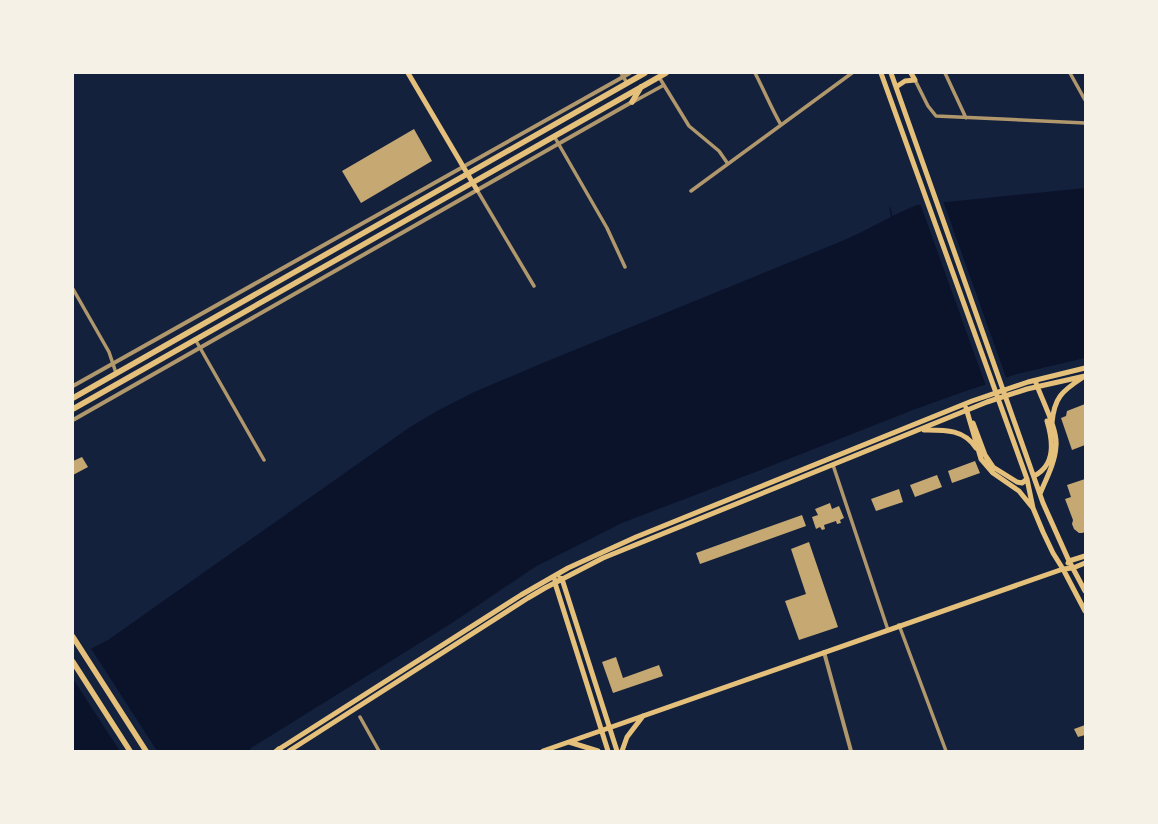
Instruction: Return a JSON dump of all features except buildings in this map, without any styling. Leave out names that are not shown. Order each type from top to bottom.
[{"type":"main road","points":[[408,73],[477,190]]},
{"type":"main road","points":[[73,398],[645,73]]},
{"type":"main road","points":[[73,409],[666,73]]},
{"type":"main road","points":[[881,73],[1027,479],[1033,508],[1050,547],[1085,611]]},
{"type":"main road","points":[[891,73],[1040,494],[1051,523],[1085,591]]},
{"type":"main road","points":[[896,87],[905,81],[914,80],[911,73]]},
{"type":"main road","points":[[632,102],[641,87]]},
{"type":"main road","points":[[279,750],[556,575],[629,540],[966,404],[1033,381],[1085,368]]},
{"type":"main road","points":[[289,751],[528,598],[555,582],[596,562],[644,541],[968,410],[1036,387],[1085,376]]},
{"type":"main road","points":[[1052,425],[1054,408],[1058,398],[1066,389],[1085,376]]},
{"type":"main road","points":[[1033,381],[1052,425],[1056,441],[1055,453],[1040,494]]},
{"type":"main road","points":[[1034,476],[1041,472],[1045,466],[1051,453],[1052,442],[1047,419],[1036,387]]},
{"type":"main road","points":[[966,404],[985,455],[992,467],[1017,482],[1022,483],[1027,479]]},
{"type":"main road","points":[[968,410],[978,452]]},
{"type":"main road","points":[[920,430],[954,431],[967,438],[974,445],[981,459],[990,470],[1015,487],[1033,508]]},
{"type":"main road","points":[[1063,569],[1069,561],[1085,556]]},
{"type":"main road","points":[[543,751],[899,625],[1063,569],[1073,568],[1085,563]]},
{"type":"main road","points":[[556,575],[562,579],[617,751]]},
{"type":"main road","points":[[556,575],[555,582],[608,751]]},
{"type":"main road","points":[[73,637],[146,751]]},
{"type":"main road","points":[[73,662],[130,751]]},
{"type":"main road","points":[[622,751],[627,737],[644,715]]},
{"type":"main road","points":[[568,742],[598,751]]},
{"type":"street","points":[[73,386],[622,75],[630,73]]},
{"type":"street","points":[[754,73],[767,95],[770,106],[781,125]]},
{"type":"street","points":[[691,191],[852,73]]},
{"type":"street","points":[[945,73],[966,118]]},
{"type":"street","points":[[1070,73],[1085,100]]},
{"type":"street","points":[[622,75],[627,83]]},
{"type":"street","points":[[659,77],[689,126],[718,151],[728,164]]},
{"type":"street","points":[[914,80],[928,106],[936,116],[1085,123]]},
{"type":"street","points":[[73,420],[664,85]]},
{"type":"street","points":[[554,136],[607,228],[624,267]]},
{"type":"street","points":[[477,190],[534,286]]},
{"type":"street","points":[[73,289],[109,352],[116,373]]},
{"type":"street","points":[[195,339],[264,460]]},
{"type":"street","points":[[833,465],[888,630]]},
{"type":"street","points":[[899,625],[946,751]]},
{"type":"street","points":[[824,652],[851,751]]},
{"type":"street","points":[[360,717],[379,751]]},
{"type":"water","points":[[1085,188],[1085,358],[1017,374],[966,391],[913,410],[622,523],[535,567],[452,623],[251,748],[249,751],[73,751],[73,660],[88,650],[108,640],[410,427],[437,411],[474,392],[545,362],[842,241],[917,205]]},
{"type":"pier","points":[[943,201],[1007,380],[986,386],[920,203]]},
{"type":"pier","points":[[90,647],[157,751],[120,751],[73,679],[73,658]]},
{"type":"waterway","points":[[890,208],[892,218]]}]
